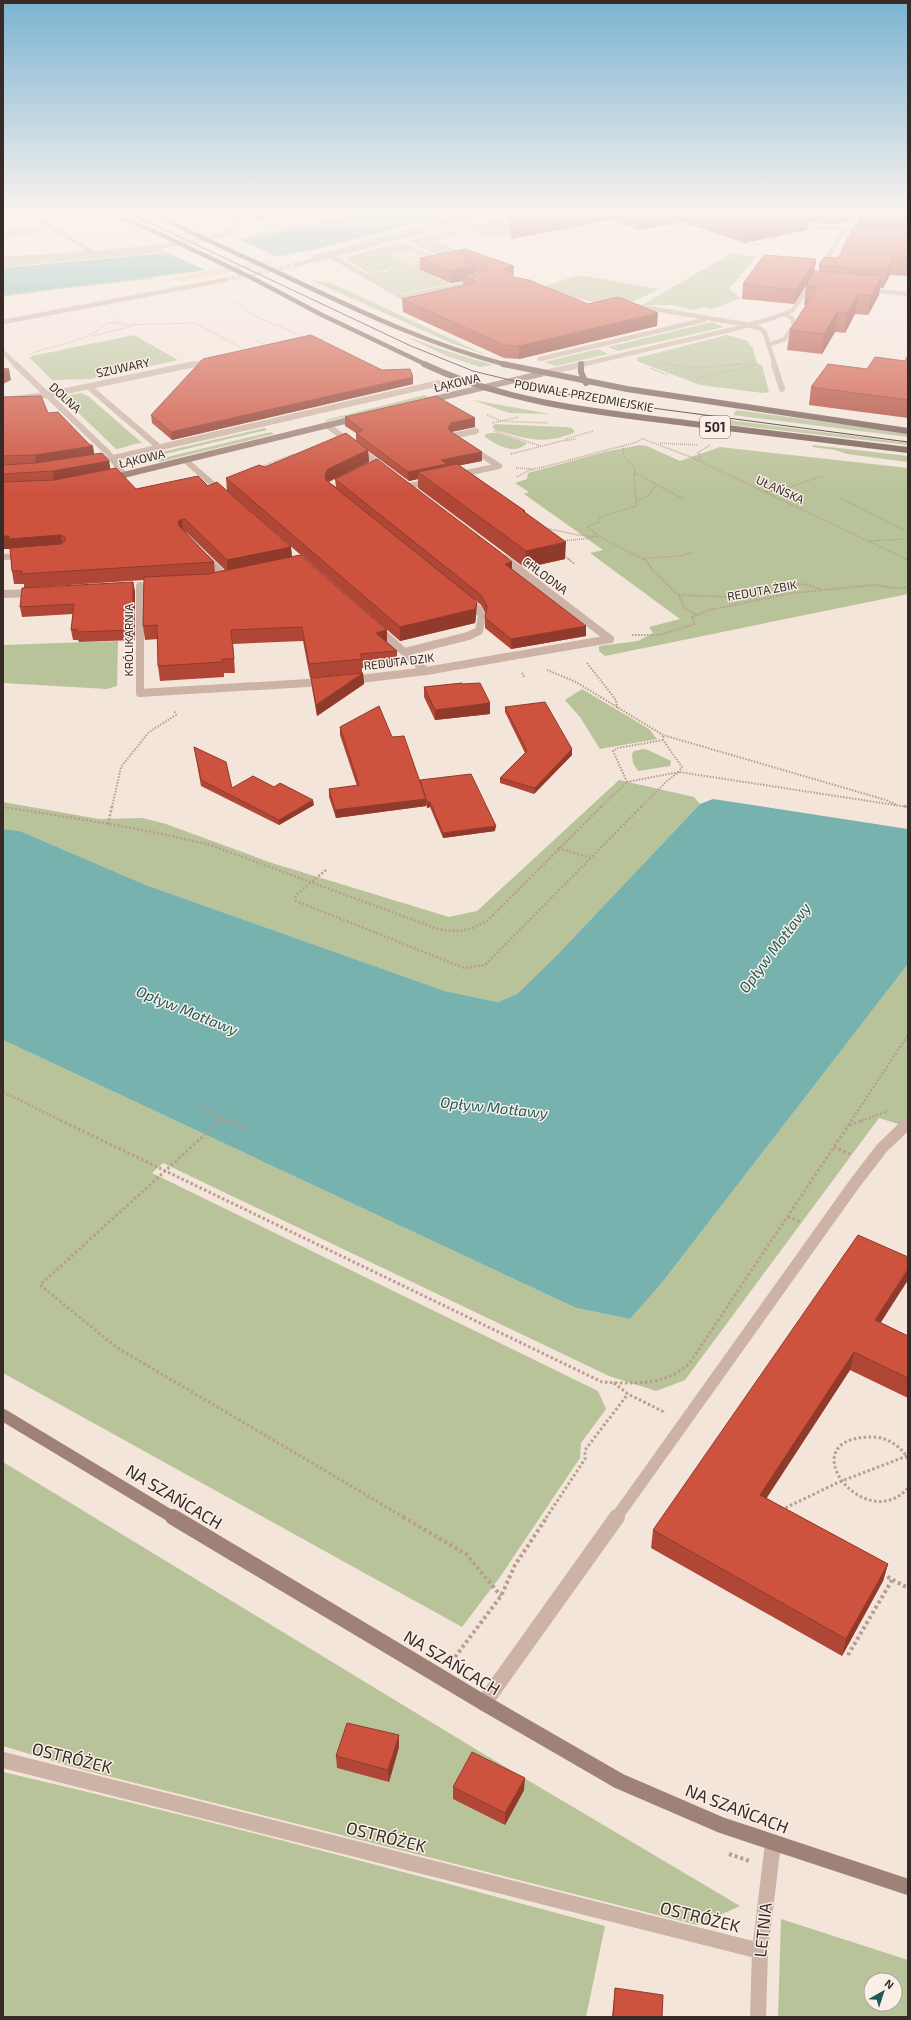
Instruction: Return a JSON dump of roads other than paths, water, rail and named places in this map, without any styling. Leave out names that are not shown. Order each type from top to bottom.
[{"type":"main road","name":"PODWALE PRZEDMIEJSKIE","points":[[302,304],[431,367],[483,388],[517,397],[582,410],[908,450]]},
{"type":"main road","name":"PODWALE PRZEDMIEJSKIE","points":[[346,304],[408,333],[435,343],[483,359],[540,374],[768,412],[908,430]]},
{"type":"main road","points":[[581,364],[581,372],[586,382]]},
{"type":"street","points":[[3,322],[96,304]]},
{"type":"street","points":[[624,304],[748,325],[764,331],[782,389]]},
{"type":"street","name":"ŁĄKOWA","points":[[420,403],[748,325],[784,314],[798,304]]},
{"type":"street","points":[[768,345],[785,339],[794,325],[792,318],[784,314]]},
{"type":"street","points":[[540,359],[710,319]]},
{"type":"street","name":"DOLNA","points":[[3,352],[112,459],[124,475]]},
{"type":"street","name":"SZUWARY","points":[[3,400],[47,395],[89,387],[248,352]]},
{"type":"street","name":"ŁĄKOWA","points":[[87,464],[438,383]]},
{"type":"street","name":"DOLNA","points":[[89,387],[160,448]]},
{"type":"street","name":"ŁĄKOWA","points":[[104,480],[363,416]]},
{"type":"street","points":[[327,425],[375,465],[390,472]]},
{"type":"street","points":[[449,477],[499,466],[452,436],[476,430]]},
{"type":"street","points":[[185,460],[232,501]]},
{"type":"street","points":[[401,481],[411,489],[434,480]]},
{"type":"street","name":"CHŁODNA","points":[[496,552],[610,639]]},
{"type":"street","points":[[201,553],[227,579]]},
{"type":"street","points":[[3,557],[33,555]]},
{"type":"street","points":[[214,581],[235,577]]},
{"type":"street","name":"KRÓLIKARNIA","points":[[140,586],[140,693]]},
{"type":"street","points":[[3,594],[39,592]]},
{"type":"street","points":[[405,652],[468,636],[479,631],[482,616],[478,609],[459,594]]},
{"type":"street","points":[[370,622],[426,671]]},
{"type":"street","name":"REDUTA DZIK","points":[[140,693],[340,681],[426,671],[610,639]]},
{"type":"street","points":[[484,1703],[855,1183],[882,1148],[908,1123]]},
{"type":"street","name":"NA SZAŃCACH","points":[[3,1415],[484,1703],[619,1781],[721,1825],[908,1887]]},
{"type":"street","name":"OSTRÓŻEK","points":[[3,1760],[760,1951]]},
{"type":"street","name":"LETNIA","points":[[758,2017],[760,1951],[773,1843]]},
{"type":"water","name":"Opływ Motławy","points":[[713,799],[908,829],[908,964],[661,1284],[630,1319],[576,1308],[3,1040],[3,829],[20,831],[146,885],[445,991],[498,1002],[517,994],[558,954],[700,804]]},
{"type":"tram line","points":[[323,304],[411,346],[473,371],[592,400],[908,442]]}]
